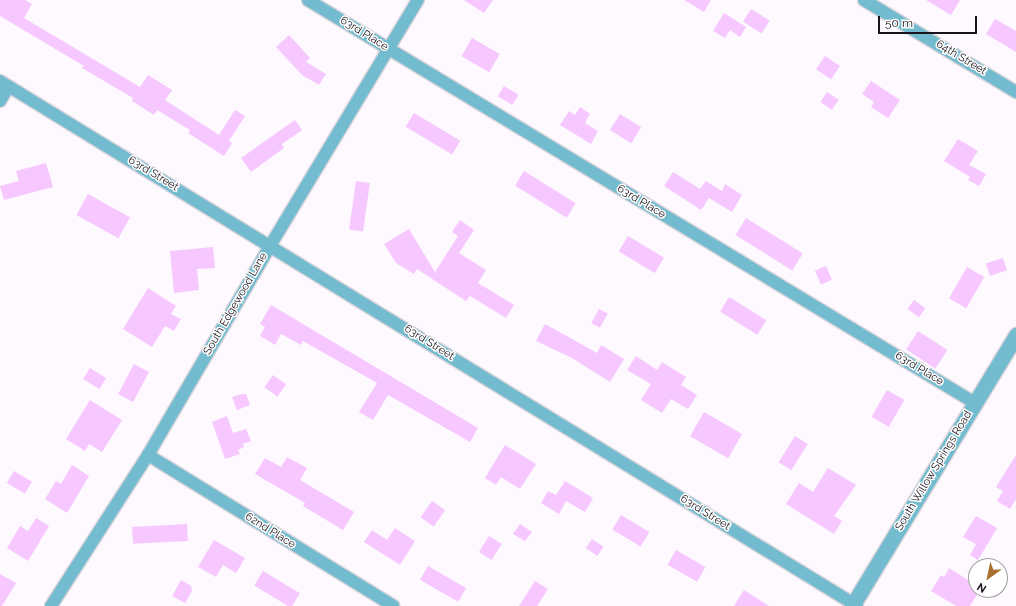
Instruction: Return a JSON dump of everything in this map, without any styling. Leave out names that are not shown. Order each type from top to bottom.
[{"type":"street","name":"63rd Place","points":[[308,0],[975,403]]},
{"type":"street","name":"South Edgewood Lane","points":[[51,606],[148,455],[270,246],[418,0]]},
{"type":"street","name":"64th Street","points":[[864,0],[1016,92]]},
{"type":"street","name":"63rd Street","points":[[4,84],[854,605]]},
{"type":"street","points":[[0,101],[4,84]]},
{"type":"street","name":"South Willow Springs Road","points":[[854,605],[1016,335]]},
{"type":"street","name":"62nd Place","points":[[148,455],[393,606]]},
{"type":"building","points":[[0,0],[25,0],[32,4],[24,18],[140,87],[148,75],[172,90],[165,100],[219,135],[235,110],[245,116],[229,141],[232,143],[224,156],[188,133],[190,130],[157,110],[154,115],[132,101],[133,98],[82,68],[84,66],[0,16]]},
{"type":"building","points":[[464,0],[493,0],[484,13]]},
{"type":"building","points":[[684,0],[711,0],[704,12]]},
{"type":"building","points":[[926,0],[960,0],[951,15]]},
{"type":"building","points":[[751,9],[770,21],[762,33],[743,22]]},
{"type":"building","points":[[724,13],[746,27],[740,37],[730,30],[725,38],[713,31]]},
{"type":"building","points":[[995,19],[1016,31],[1016,52],[986,34]]},
{"type":"building","points":[[289,35],[310,58],[306,62],[326,74],[319,85],[302,75],[276,47]]},
{"type":"building","points":[[472,38],[500,54],[489,72],[462,56]]},
{"type":"building","points":[[825,56],[840,66],[831,79],[816,69]]},
{"type":"building","points":[[871,81],[900,100],[888,118],[871,107],[874,102],[862,94]]},
{"type":"building","points":[[504,86],[519,95],[512,105],[498,96]]},
{"type":"building","points":[[827,92],[839,100],[832,110],[820,102]]},
{"type":"building","points":[[580,107],[590,114],[585,123],[598,131],[591,144],[560,125],[569,111],[575,115]]},
{"type":"building","points":[[414,113],[460,141],[452,155],[406,127]]},
{"type":"building","points":[[620,114],[641,127],[631,143],[610,130]]},
{"type":"building","points":[[295,120],[302,130],[282,144],[284,148],[251,172],[241,158]]},
{"type":"building","points":[[958,139],[978,151],[969,165],[986,174],[979,186],[968,180],[970,177],[944,161]]},
{"type":"building","points":[[46,163],[53,187],[4,200],[0,186],[19,181],[16,171]]},
{"type":"building","points":[[524,171],[576,203],[567,218],[515,185]]},
{"type":"building","points":[[673,172],[700,189],[706,181],[722,191],[725,184],[742,195],[732,212],[709,198],[701,210],[664,186]]},
{"type":"building","points":[[356,181],[370,183],[363,231],[349,230]]},
{"type":"building","points":[[88,194],[130,217],[118,238],[76,215]]},
{"type":"building","points":[[746,218],[803,254],[792,270],[735,235]]},
{"type":"building","points":[[460,220],[474,230],[459,253],[486,270],[478,283],[514,305],[506,318],[470,296],[466,301],[417,269],[414,274],[396,263],[384,244],[409,229],[435,272],[458,236],[452,232]]},
{"type":"building","points":[[628,236],[664,258],[655,273],[619,251]]},
{"type":"building","points":[[213,247],[215,268],[197,269],[199,290],[174,293],[170,251]]},
{"type":"building","points":[[1003,258],[1007,270],[990,276],[986,264]]},
{"type":"building","points":[[826,266],[832,280],[821,284],[815,271]]},
{"type":"building","points":[[967,267],[984,277],[966,308],[949,298]]},
{"type":"building","points":[[148,288],[176,306],[171,314],[181,319],[174,331],[165,326],[152,347],[123,329]]},
{"type":"building","points":[[729,297],[766,320],[757,335],[720,311]]},
{"type":"building","points":[[914,300],[925,308],[919,317],[908,309]]},
{"type":"building","points":[[271,305],[478,428],[470,442],[388,395],[373,420],[359,412],[377,383],[303,341],[301,345],[281,334],[275,345],[260,336],[265,327],[260,324]]},
{"type":"building","points":[[599,309],[608,314],[600,328],[591,323]]},
{"type":"building","points":[[545,324],[597,353],[601,345],[624,359],[610,382],[572,358],[536,341]]},
{"type":"building","points":[[918,331],[947,350],[935,369],[906,349]]},
{"type":"building","points":[[636,356],[657,370],[662,362],[686,377],[681,385],[697,395],[688,409],[671,399],[662,413],[641,400],[651,384],[627,370]]},
{"type":"building","points":[[134,364],[149,372],[133,402],[118,394]]},
{"type":"building","points":[[90,368],[106,378],[99,389],[83,379]]},
{"type":"building","points":[[273,375],[286,384],[278,396],[264,387]]},
{"type":"building","points":[[887,390],[904,400],[889,427],[872,417]]},
{"type":"building","points":[[246,394],[250,405],[237,410],[232,397]]},
{"type":"building","points":[[90,400],[122,420],[102,452],[89,444],[85,451],[66,439]]},
{"type":"building","points":[[704,412],[742,434],[728,458],[690,436]]},
{"type":"building","points":[[227,416],[233,433],[246,429],[251,441],[243,444],[244,447],[238,450],[240,454],[225,459],[212,422]]},
{"type":"building","points":[[795,436],[808,444],[791,470],[779,462]]},
{"type":"building","points":[[505,445],[536,464],[520,489],[501,477],[496,485],[485,478]]},
{"type":"building","points":[[1016,455],[1016,499],[1010,509],[997,501],[1003,491],[996,487]]},
{"type":"building","points":[[287,457],[307,468],[300,480],[354,512],[343,530],[303,506],[305,503],[255,474],[265,458],[281,467]]},
{"type":"building","points":[[72,465],[89,476],[67,513],[45,499],[56,481],[61,484]]},
{"type":"building","points":[[828,468],[856,485],[834,516],[842,521],[834,534],[786,504],[799,483],[813,492]]},
{"type":"building","points":[[14,471],[32,482],[25,494],[7,483]]},
{"type":"building","points":[[565,481],[593,498],[585,512],[566,501],[559,514],[541,503],[548,491],[556,495]]},
{"type":"building","points":[[432,501],[445,510],[434,527],[421,517]]},
{"type":"building","points":[[621,515],[649,532],[641,547],[612,530]]},
{"type":"building","points":[[976,516],[997,528],[979,558],[975,558],[970,555],[976,544],[963,537]]},
{"type":"building","points":[[36,518],[49,526],[28,561],[7,548],[20,526],[28,531]]},
{"type":"building","points":[[187,524],[188,541],[133,544],[132,527]]},
{"type":"building","points":[[520,524],[532,532],[525,541],[513,534]]},
{"type":"building","points":[[395,528],[415,541],[400,565],[364,542],[372,530],[387,540]]},
{"type":"building","points":[[489,536],[502,544],[492,560],[479,552]]},
{"type":"building","points":[[592,539],[604,547],[597,556],[586,548]]},
{"type":"building","points":[[214,540],[245,558],[236,573],[223,565],[216,577],[198,567]]},
{"type":"building","points":[[676,550],[705,567],[697,582],[668,565]]},
{"type":"building","points":[[428,566],[466,588],[458,602],[420,580]]},
{"type":"building","points":[[949,568],[968,580],[968,598],[975,598],[970,606],[956,606],[931,591],[941,575],[944,577]]},
{"type":"building","points":[[263,571],[300,593],[292,606],[288,606],[254,586]]},
{"type":"building","points":[[0,574],[16,583],[2,606],[0,606]]},
{"type":"building","points":[[181,580],[191,586],[192,591],[185,603],[172,596]]},
{"type":"building","points":[[535,581],[548,589],[537,606],[519,606]]},
{"type":"building","points":[[744,590],[769,606],[734,606]]}]
